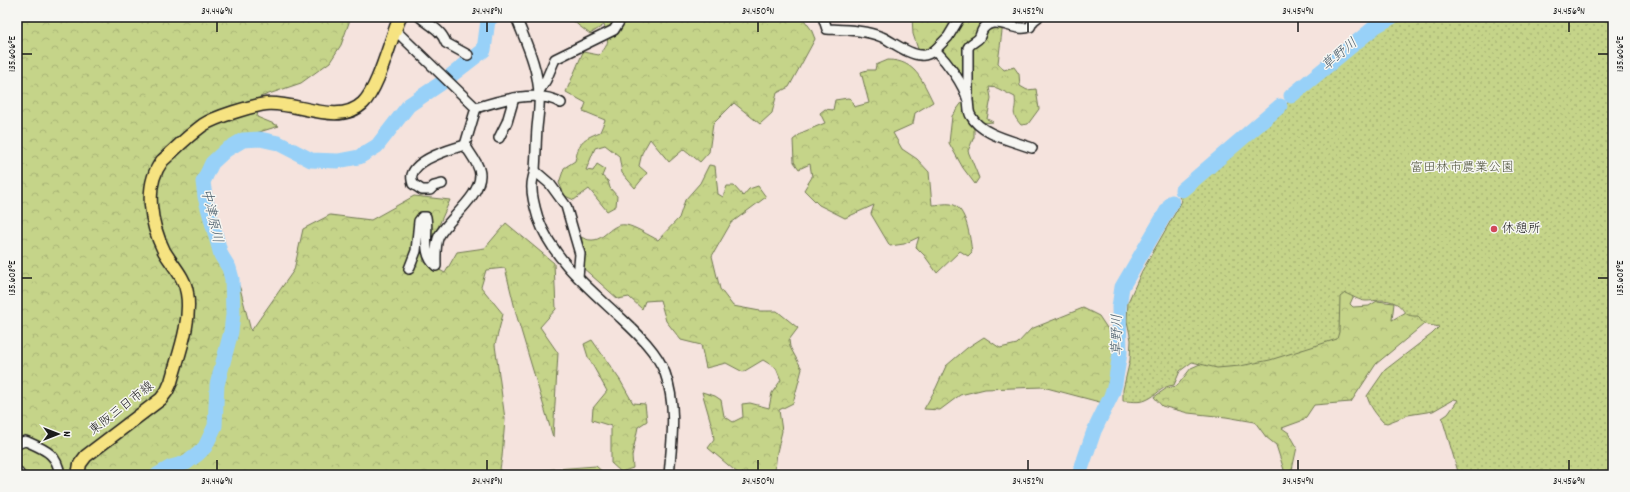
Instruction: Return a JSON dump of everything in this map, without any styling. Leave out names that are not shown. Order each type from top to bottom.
[{"type":"main road","name":"東阪三日市線","points":[[78,475],[80,464],[86,456],[161,399],[167,391],[171,382],[186,326],[188,302],[185,285],[164,251],[153,220],[152,178],[157,167],[204,124],[214,119],[250,108],[266,104],[282,105],[332,114],[350,112],[356,109],[368,96],[375,84],[400,17]]},
{"type":"street","points":[[420,17],[441,34],[446,43],[468,55]]},
{"type":"street","points":[[516,17],[535,66],[539,94],[535,171],[532,194],[541,224],[561,258],[578,277],[631,327],[646,344],[660,364],[667,383],[672,409],[673,437],[669,475]]},
{"type":"street","points":[[539,94],[555,59],[614,30],[622,17]]},
{"type":"street","points":[[823,17],[827,29],[856,30],[881,37],[922,56],[935,50],[948,37],[960,17]]},
{"type":"street","points":[[1032,148],[983,129],[970,116],[968,100],[969,45],[980,37],[983,29],[991,23],[996,22],[1016,29],[1025,29],[1030,27],[1037,17]]},
{"type":"street","points":[[430,24],[445,26]]},
{"type":"street","points":[[394,30],[476,108]]},
{"type":"street","points":[[935,50],[952,69],[968,100]]},
{"type":"street","points":[[476,108],[496,102],[539,94],[562,103]]},
{"type":"street","points":[[499,138],[507,122],[514,98]]},
{"type":"street","points":[[409,270],[416,251],[419,221],[422,216],[426,217],[427,224],[426,244],[433,264],[436,266],[438,237],[463,207],[478,184],[480,174],[478,166],[465,145],[476,108]]},
{"type":"street","points":[[442,184],[434,186],[430,190],[422,190],[413,184],[412,176],[414,170],[420,163],[448,150],[465,145]]},
{"type":"street","points":[[535,171],[550,184],[566,206],[580,254],[578,277]]},
{"type":"street","points":[[17,444],[25,441],[52,454],[59,466],[60,475]]},
{"type":"street","points":[[17,471],[20,475]]},
{"type":"green space","points":[[17,17],[351,17],[341,45],[330,62],[301,83],[260,97],[257,117],[279,126],[226,142],[205,166],[199,186],[210,230],[224,254],[240,288],[251,331],[294,270],[303,229],[330,215],[371,220],[414,196],[450,200],[423,261],[445,273],[457,252],[485,248],[506,223],[554,263],[556,309],[540,327],[558,353],[553,437],[517,317],[505,268],[486,270],[481,287],[503,314],[495,345],[505,419],[499,475],[17,475]]},
{"type":"green space","points":[[569,17],[802,17],[811,29],[815,39],[789,87],[777,93],[772,113],[760,124],[734,103],[713,124],[709,152],[700,162],[684,149],[669,162],[650,139],[642,153],[639,166],[647,173],[635,188],[622,173],[619,156],[605,145],[595,148],[586,170],[593,171],[597,164],[605,169],[602,176],[608,181],[610,188],[617,196],[616,206],[607,211],[589,189],[574,200],[565,196],[559,183],[564,168],[575,161],[578,149],[582,142],[600,132],[605,120],[583,111],[586,103],[566,92],[583,52],[599,55],[605,48],[608,38],[604,25],[590,34]]},
{"type":"green space","points":[[912,17],[1029,17],[1019,22],[1003,23],[998,63],[1004,70],[1014,67],[1019,74],[1020,86],[1027,90],[1036,89],[1039,109],[1028,124],[1021,125],[1014,114],[1015,97],[997,88],[989,87],[991,98],[987,119],[993,122],[974,124],[974,137],[968,151],[979,178],[975,184],[963,168],[949,143],[952,116],[969,93],[942,49],[934,48],[924,52],[918,49],[913,34]]},
{"type":"green space","name":"富田林市農業公園","points":[[1396,17],[1613,17],[1613,475],[1459,475],[1442,418],[1448,414],[1458,400],[1454,399],[1433,411],[1408,415],[1387,423],[1383,422],[1376,413],[1367,396],[1385,370],[1439,327],[1424,324],[1418,316],[1406,314],[1398,305],[1391,301],[1364,301],[1345,293],[1340,297],[1339,332],[1337,339],[1270,360],[1240,366],[1217,368],[1192,362],[1180,371],[1174,385],[1165,387],[1144,401],[1123,401],[1123,390],[1130,360],[1131,340],[1127,321],[1128,302],[1142,271],[1182,201],[1179,197],[1219,161],[1369,34]]},
{"type":"green space","points":[[888,60],[905,63],[911,67],[921,79],[933,102],[915,113],[913,124],[893,133],[902,149],[917,159],[929,172],[932,205],[951,204],[956,206],[964,217],[969,232],[972,252],[968,256],[960,251],[937,273],[916,247],[919,237],[904,244],[890,246],[871,214],[874,205],[845,218],[819,205],[804,190],[812,177],[810,164],[799,169],[794,162],[793,140],[803,132],[825,123],[820,113],[825,109],[833,110],[835,100],[851,99],[854,107],[869,103],[861,72],[875,70],[876,65]]},
{"type":"green space","points":[[709,165],[715,166],[718,194],[723,197],[727,186],[734,186],[743,196],[749,189],[758,186],[766,197],[731,223],[712,256],[720,289],[733,306],[760,311],[777,311],[798,328],[789,340],[790,347],[802,369],[793,403],[779,410],[782,431],[777,452],[775,470],[780,475],[740,475],[708,448],[714,440],[713,430],[702,392],[715,396],[721,400],[724,416],[733,422],[743,417],[742,404],[750,403],[769,408],[772,393],[781,380],[776,368],[763,360],[743,372],[726,363],[706,368],[701,345],[681,340],[666,321],[660,300],[645,301],[642,309],[629,297],[618,299],[582,267],[581,237],[589,240],[595,240],[614,227],[626,225],[638,229],[658,240],[679,218],[685,200],[700,183]]},
{"type":"green space","points":[[1347,288],[1354,295],[1350,304],[1353,307],[1369,306],[1377,301],[1394,303],[1392,320],[1415,307],[1429,320],[1376,364],[1351,402],[1314,405],[1304,420],[1282,428],[1289,433],[1297,447],[1292,470],[1285,473],[1276,445],[1266,437],[1255,422],[1188,413],[1162,406],[1154,397],[1167,388],[1177,386],[1191,368],[1223,354],[1337,297]]},
{"type":"green space","points":[[1083,308],[1099,316],[1109,331],[1118,350],[1118,374],[1107,404],[1043,387],[985,389],[960,395],[940,410],[924,409],[946,366],[967,348],[984,337],[1000,348],[1017,344],[1031,329]]},
{"type":"green space","points":[[592,340],[620,380],[633,403],[645,404],[647,421],[638,427],[632,456],[633,468],[621,472],[611,463],[611,426],[592,420],[593,408],[607,391],[588,357],[584,344]]},
{"type":"green space","points":[[596,466],[606,475],[535,475],[543,470]]},
{"type":"waterway","name":"中津原川","points":[[157,475],[171,467],[186,463],[198,454],[205,447],[215,426],[217,385],[231,332],[233,314],[232,279],[229,268],[221,255],[205,197],[203,182],[212,163],[226,150],[243,140],[260,139],[278,143],[311,160],[338,161],[359,157],[377,146],[409,105],[440,84],[484,50],[488,20],[492,17]]},
{"type":"waterway","name":"草野川","points":[[1291,96],[1376,26],[1392,17]]},
{"type":"waterway","name":"草野川","points":[[1182,190],[1280,106]]},
{"type":"waterway","name":"草野川","points":[[1079,475],[1094,431],[1112,394],[1115,384],[1120,353],[1119,307],[1122,287],[1172,202]]},
{"type":"place","name":"休憩所","points":[[1494,229]]}]
